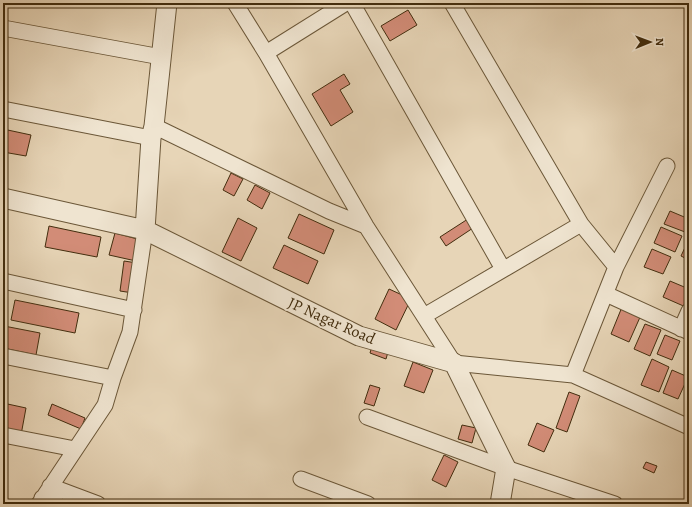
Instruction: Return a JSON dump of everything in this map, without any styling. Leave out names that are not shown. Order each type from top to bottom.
[{"type":"street","points":[[44,496],[74,449],[105,405],[130,332],[145,230],[152,132],[167,3]]},
{"type":"street","points":[[235,3],[266,53],[366,226],[454,363],[506,468],[500,504]]},
{"type":"street","points":[[266,53],[346,3]]},
{"type":"street","points":[[352,3],[503,269]]},
{"type":"street","points":[[452,3],[581,224],[616,267]]},
{"type":"street","points":[[3,28],[161,57]]},
{"type":"street","points":[[3,109],[152,132],[328,211],[366,226]]},
{"type":"street","points":[[573,375],[616,267],[667,166]]},
{"type":"street","name":"JP Nagar Road","points":[[3,198],[145,230],[359,336],[454,363],[573,375],[689,427]]},
{"type":"street","points":[[424,316],[581,224]]},
{"type":"street","points":[[3,281],[134,310]]},
{"type":"street","points":[[606,294],[685,330],[689,311]]},
{"type":"street","points":[[3,356],[113,378]]},
{"type":"street","points":[[367,417],[506,468],[615,504]]},
{"type":"street","points":[[3,435],[74,449]]},
{"type":"street","points":[[301,480],[368,504]]},
{"type":"street","points":[[44,496],[58,504]]},
{"type":"street","points":[[44,496],[98,504]]},
{"type":"building","points":[[408,10],[417,25],[390,41],[381,26]]},
{"type":"building","points":[[344,74],[350,84],[340,90],[353,112],[331,126],[312,94]]},
{"type":"building","points":[[3,129],[31,135],[26,156],[3,152]]},
{"type":"building","points":[[231,173],[243,179],[234,196],[223,190]]},
{"type":"building","points":[[255,185],[270,193],[262,209],[247,200]]},
{"type":"building","points":[[670,211],[689,219],[685,232],[664,224]]},
{"type":"building","points":[[299,214],[334,230],[324,254],[288,238]]},
{"type":"building","points":[[471,217],[476,226],[446,246],[440,237]]},
{"type":"building","points":[[238,218],[257,228],[241,261],[222,252]]},
{"type":"building","points":[[49,226],[101,237],[97,257],[45,247]]},
{"type":"building","points":[[661,227],[682,236],[675,252],[654,243]]},
{"type":"building","points":[[115,233],[141,240],[136,261],[109,255]]},
{"type":"building","points":[[689,241],[689,260],[681,256]]},
{"type":"building","points":[[284,245],[318,261],[308,284],[273,268]]},
{"type":"building","points":[[652,249],[671,257],[663,274],[644,267]]},
{"type":"building","points":[[124,261],[137,263],[133,293],[120,291]]},
{"type":"building","points":[[670,281],[689,289],[688,308],[663,297]]},
{"type":"building","points":[[389,289],[411,299],[396,330],[375,319]]},
{"type":"building","points":[[15,300],[79,313],[75,333],[11,320]]},
{"type":"building","points":[[622,307],[641,315],[629,342],[611,334]]},
{"type":"building","points":[[645,324],[661,330],[650,356],[634,349]]},
{"type":"building","points":[[4,326],[40,333],[36,355],[3,348]]},
{"type":"building","points":[[665,335],[680,341],[672,360],[657,354]]},
{"type":"building","points":[[372,346],[388,352],[386,359],[370,353]]},
{"type":"building","points":[[652,359],[669,367],[659,392],[641,385]]},
{"type":"building","points":[[413,362],[433,370],[424,393],[404,386]]},
{"type":"building","points":[[672,370],[688,377],[678,399],[663,393]]},
{"type":"building","points":[[370,385],[380,388],[374,406],[364,403]]},
{"type":"building","points":[[569,392],[580,396],[567,432],[556,428]]},
{"type":"building","points":[[3,403],[26,408],[21,435],[3,432]]},
{"type":"building","points":[[52,404],[85,418],[81,429],[48,415]]},
{"type":"building","points":[[537,423],[554,430],[544,452],[528,445]]},
{"type":"building","points":[[462,425],[476,428],[472,443],[458,439]]},
{"type":"building","points":[[444,455],[458,462],[446,487],[432,480]]},
{"type":"building","points":[[646,462],[657,466],[654,473],[643,468]]}]
